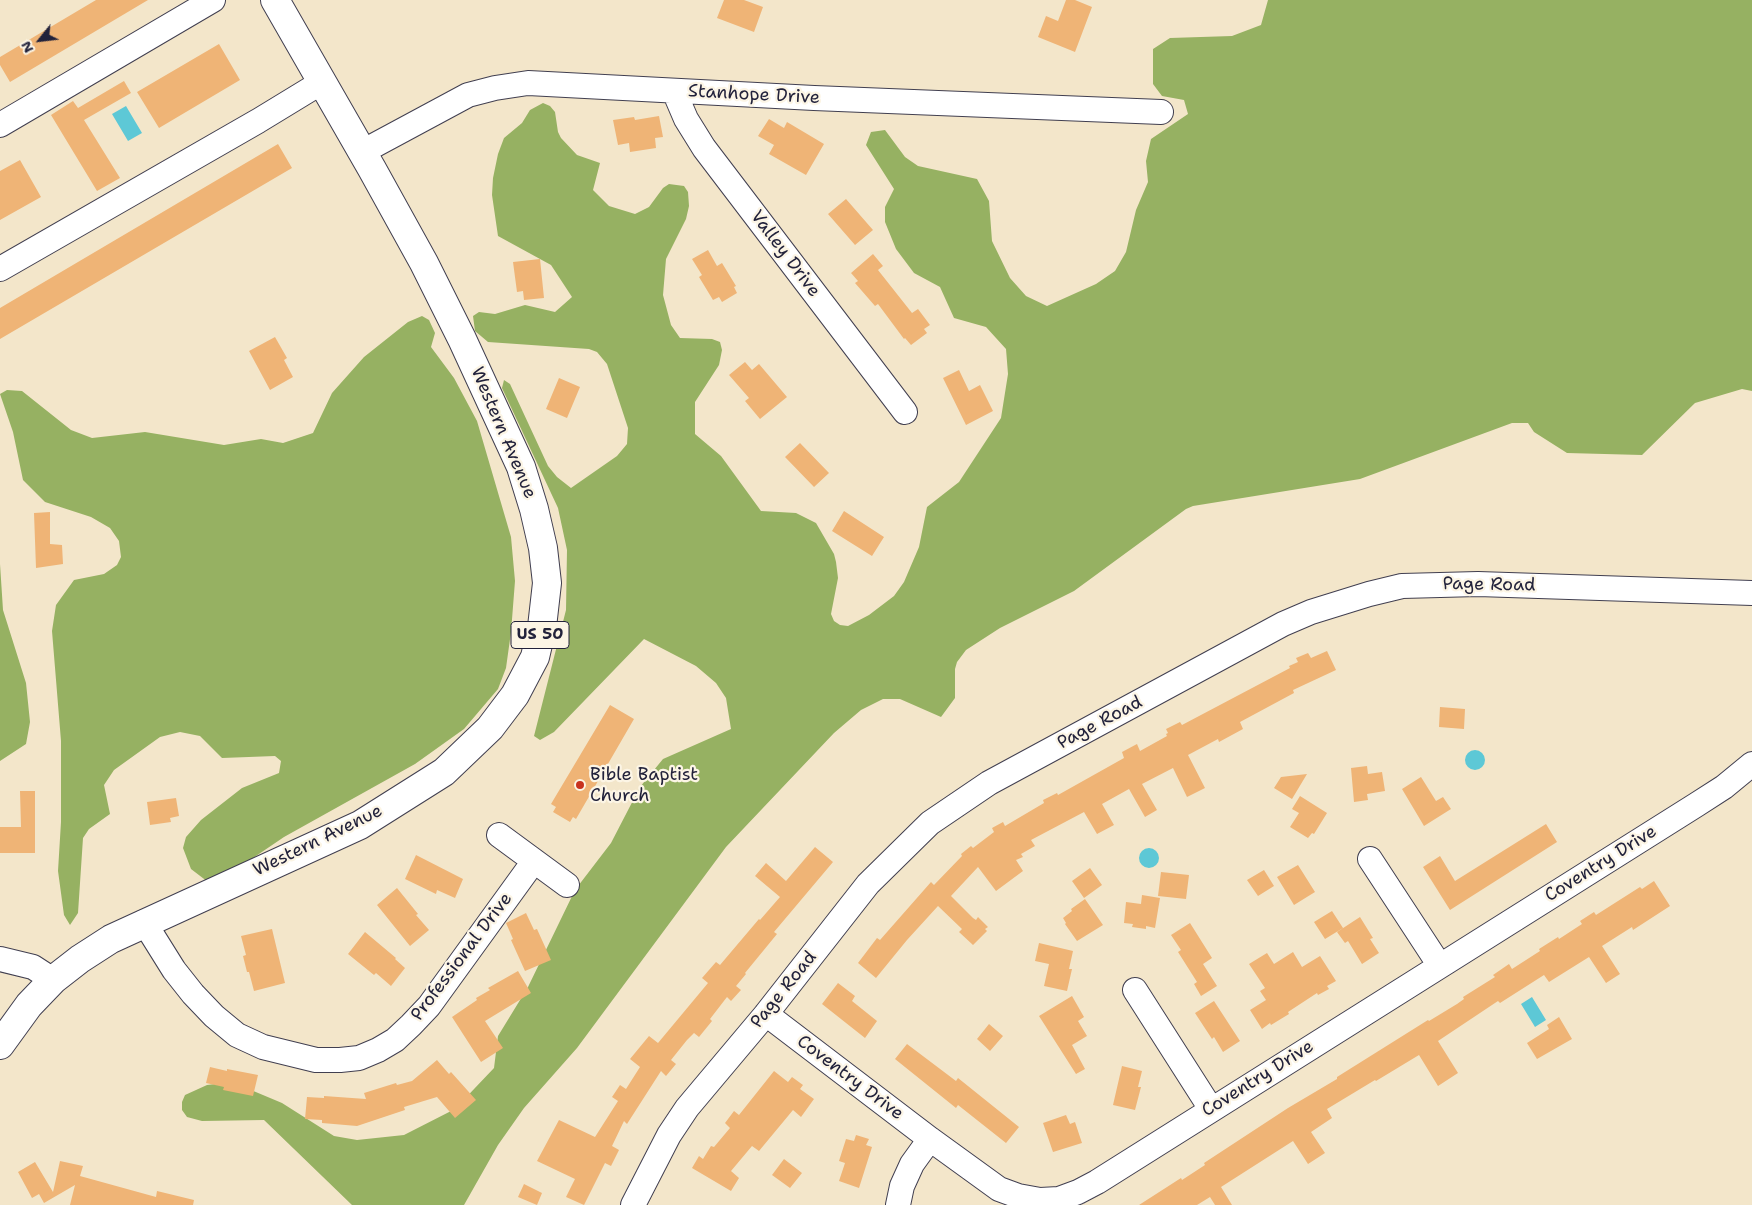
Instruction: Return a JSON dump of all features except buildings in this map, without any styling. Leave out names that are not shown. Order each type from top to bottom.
[{"type":"main road","name":"Western Avenue","points":[[0,1045],[29,1005],[53,980],[80,958],[144,922],[360,824],[444,772],[495,721],[515,695],[535,657],[542,627],[547,583],[543,548],[534,509],[521,467],[424,263],[276,0]]},
{"type":"street","points":[[0,125],[213,0]]},
{"type":"street","points":[[0,269],[258,121],[322,82]]},
{"type":"street","name":"Stanhope Drive","points":[[362,152],[468,95],[495,88],[528,84],[1160,112]]},
{"type":"street","name":"Valley Drive","points":[[674,91],[686,119],[704,148],[905,412]]},
{"type":"street","name":"Page Road","points":[[633,1205],[669,1136],[687,1108],[766,1014],[868,884],[930,823],[989,782],[1290,621],[1311,612],[1369,594],[1411,586],[1478,584],[1752,593]]},
{"type":"street","name":"Coventry Drive","points":[[766,1014],[999,1189],[1033,1199],[1059,1199],[1078,1192],[1096,1182],[1717,792],[1752,764]]},
{"type":"street","points":[[499,835],[567,885]]},
{"type":"street","points":[[1370,859],[1440,966]]},
{"type":"street","name":"Professional Drive","points":[[144,922],[174,970],[193,994],[214,1016],[237,1035],[263,1047],[316,1060],[358,1058],[378,1050],[395,1040],[429,1006],[534,861]]},
{"type":"street","points":[[0,959],[33,967],[53,980]]},
{"type":"street","points":[[1134,990],[1211,1109]]},
{"type":"street","points":[[898,1205],[902,1186],[912,1164],[930,1139]]},
{"type":"green space","points":[[1268,0],[1752,0],[1752,391],[1742,389],[1695,403],[1642,455],[1567,453],[1534,432],[1528,423],[1512,423],[1360,479],[1193,506],[1186,509],[1074,591],[1000,628],[966,650],[957,662],[955,669],[955,698],[941,717],[900,699],[883,699],[861,710],[834,733],[726,847],[577,1048],[524,1108],[498,1145],[464,1205],[352,1205],[264,1120],[202,1121],[187,1117],[182,1110],[182,1102],[185,1095],[207,1085],[215,1084],[251,1090],[282,1103],[334,1136],[357,1140],[404,1135],[455,1109],[494,1068],[498,1036],[528,987],[575,890],[611,843],[640,787],[663,759],[731,729],[726,698],[716,683],[696,666],[644,639],[554,732],[540,740],[534,736],[566,610],[567,550],[558,508],[502,388],[504,380],[510,384],[548,466],[557,477],[571,488],[617,456],[627,444],[628,428],[607,364],[597,352],[589,349],[488,342],[475,331],[473,316],[479,312],[495,314],[525,305],[555,312],[572,297],[551,265],[498,236],[492,195],[498,154],[504,138],[522,123],[530,110],[543,103],[550,106],[555,112],[558,132],[561,138],[577,155],[600,163],[593,190],[609,206],[635,214],[649,207],[663,188],[669,184],[684,186],[688,192],[689,206],[686,219],[666,259],[663,295],[671,325],[680,338],[712,339],[720,342],[722,350],[719,365],[695,402],[695,434],[721,456],[761,511],[796,513],[816,523],[834,554],[836,562],[838,578],[831,614],[834,621],[840,625],[848,626],[869,615],[894,596],[904,582],[919,547],[927,507],[959,482],[1001,418],[1008,374],[1006,349],[986,327],[954,318],[940,287],[914,273],[896,249],[885,222],[885,207],[894,189],[866,145],[871,132],[885,130],[905,157],[918,166],[977,179],[989,201],[992,241],[1010,278],[1026,296],[1047,306],[1096,284],[1115,271],[1126,252],[1136,210],[1148,182],[1146,161],[1151,139],[1188,114],[1184,100],[1162,96],[1153,84],[1153,49],[1170,38],[1232,36],[1261,25]]},
{"type":"green space","points":[[422,316],[429,320],[435,333],[431,347],[454,378],[477,421],[511,537],[515,581],[511,632],[506,668],[498,689],[464,729],[415,764],[284,837],[219,881],[208,882],[191,869],[183,848],[186,837],[201,820],[242,788],[279,773],[281,761],[275,756],[222,758],[200,736],[180,732],[160,737],[114,770],[104,785],[110,814],[89,829],[83,838],[78,913],[70,925],[64,915],[58,871],[61,822],[61,741],[52,631],[56,605],[74,580],[104,574],[117,565],[121,557],[119,541],[110,528],[91,517],[45,502],[23,480],[13,432],[0,394],[7,390],[22,391],[71,430],[92,438],[145,432],[224,445],[261,439],[283,443],[313,433],[332,393],[364,357],[408,322]]},
{"type":"green space","points":[[0,564],[3,610],[26,683],[30,722],[26,744],[0,761]]},
{"type":"water","points":[[126,106],[142,133],[128,141],[112,114]]},
{"type":"water","points":[[1471,750],[1479,750],[1485,756],[1485,764],[1479,770],[1471,770],[1465,764],[1465,756]]},
{"type":"water","points":[[1149,848],[1156,851],[1159,858],[1156,865],[1149,868],[1142,865],[1139,858],[1142,851]]},
{"type":"water","points":[[1532,997],[1546,1020],[1535,1027],[1521,1004]]},
{"type":"place","name":"Bible Baptist Church","points":[[580,785]]}]
